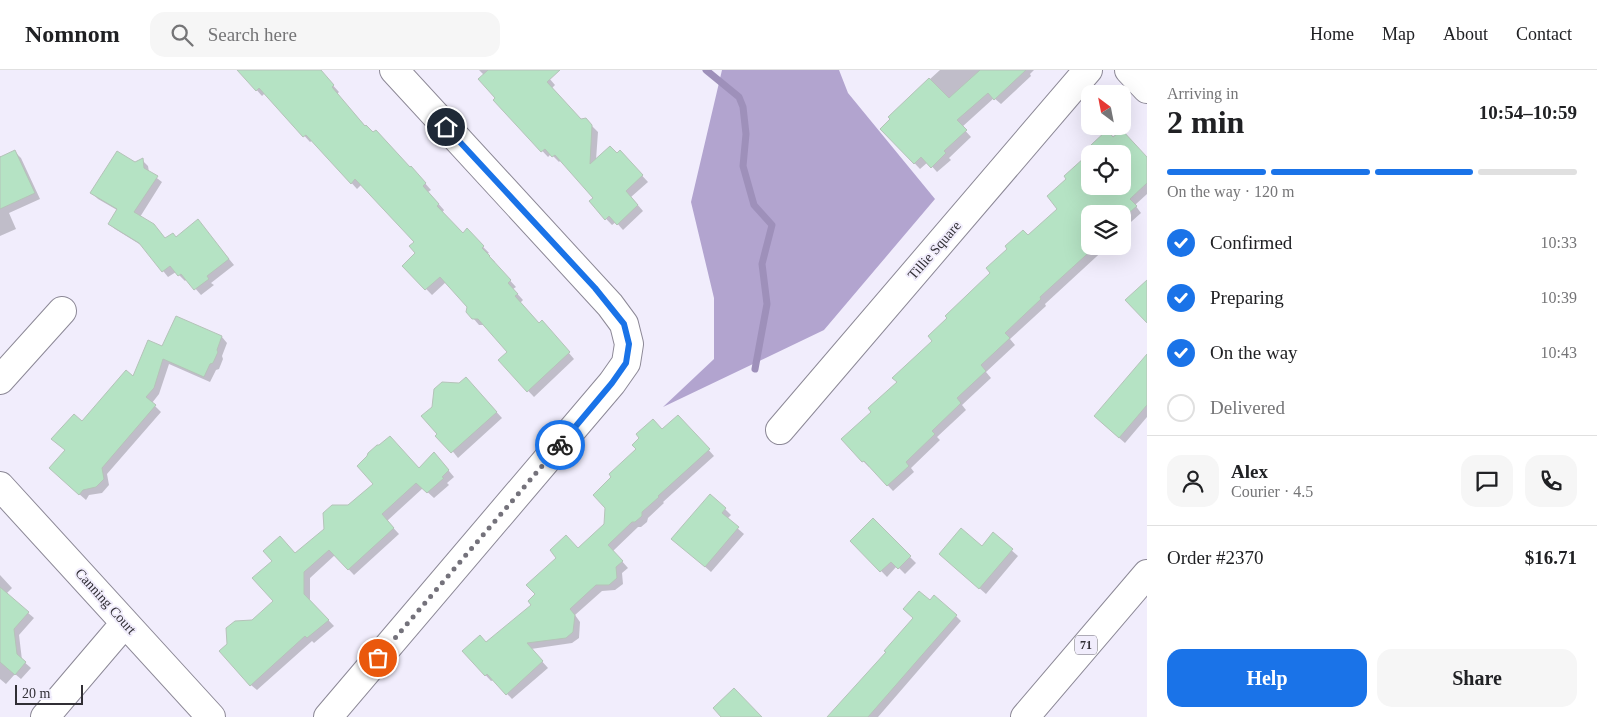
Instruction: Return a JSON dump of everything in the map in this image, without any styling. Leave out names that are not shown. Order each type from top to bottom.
[{"type":"street","points":[[328,717],[612,383],[626,363],[629,344],[624,324],[610,305],[394,70]]},
{"type":"street","name":"Tillie Square","points":[[780,430],[1088,70]]},
{"type":"street","points":[[1129,70],[1147,89]]},
{"type":"street","points":[[0,380],[62,310]]},
{"type":"street","name":"Canning Court","points":[[0,486],[211,717]]},
{"type":"street","name":"71","points":[[1025,717],[1147,574]]},
{"type":"street","points":[[44,717],[125,623]]},
{"type":"shaded area","points":[[722,70],[839,70],[848,93],[935,199],[824,330],[663,407],[714,359],[714,298],[691,202]]},
{"type":"building","points":[[237,70],[321,70],[334,85],[332,87],[365,126],[373,132],[376,130],[426,183],[423,186],[439,204],[437,206],[463,233],[467,228],[484,246],[482,248],[511,280],[508,283],[518,294],[515,296],[539,323],[542,320],[570,352],[527,392],[498,360],[507,352],[478,319],[472,319],[466,312],[467,307],[440,277],[425,290],[402,266],[415,253],[409,246],[414,242],[355,179],[351,184],[306,135],[303,137],[259,88],[256,91]]},
{"type":"building","points":[[488,70],[560,70],[547,82],[581,119],[586,118],[592,125],[590,164],[610,146],[617,153],[620,150],[643,175],[626,191],[638,205],[617,225],[609,216],[605,220],[589,201],[593,198],[555,155],[552,157],[545,149],[541,152],[493,100],[495,98],[478,79]]},
{"type":"building","points":[[980,70],[1026,70],[994,100],[988,93],[957,120],[967,130],[944,151],[946,153],[931,168],[921,157],[914,164],[880,129],[890,119],[888,117],[929,78],[949,98]]},
{"type":"building","points":[[1102,135],[1111,135],[1113,137],[1116,135],[1127,135],[1147,157],[1147,183],[1130,199],[1137,206],[1131,211],[1131,205],[1081,205],[1081,255],[1086,255],[1040,297],[1041,299],[1005,333],[1010,338],[981,365],[986,371],[957,398],[961,403],[932,431],[935,434],[906,462],[909,466],[887,486],[841,439],[871,412],[868,408],[897,382],[892,378],[932,341],[928,336],[947,318],[945,316],[990,273],[986,268],[1007,249],[1005,246],[1023,230],[1028,235],[1057,209],[1047,196],[1066,179],[1064,176],[1081,161],[1081,195],[1131,195],[1131,145],[1091,145]]},
{"type":"building","points":[[15,150],[35,193],[0,209],[0,157]]},
{"type":"building","points":[[117,151],[135,162],[143,158],[144,168],[158,176],[134,212],[154,224],[165,238],[173,233],[176,237],[198,219],[229,259],[207,276],[209,279],[194,290],[181,274],[178,276],[170,266],[162,272],[139,243],[108,224],[117,209],[90,193]]},
{"type":"building","points":[[1147,280],[1147,323],[1125,300]]},
{"type":"building","points":[[176,316],[222,336],[213,363],[210,364],[204,377],[163,359],[154,388],[146,397],[156,405],[102,468],[104,479],[96,487],[83,490],[79,495],[49,468],[65,450],[51,439],[74,414],[82,421],[126,370],[133,376],[148,340],[162,346]]},
{"type":"building","points":[[1147,354],[1147,405],[1119,438],[1094,416]]},
{"type":"building","points":[[466,377],[497,412],[451,453],[435,436],[437,434],[421,416],[432,407],[434,389],[442,382],[459,383]]},
{"type":"building","points":[[678,415],[710,449],[658,496],[642,512],[642,516],[635,522],[632,522],[608,545],[623,561],[616,567],[617,578],[609,585],[596,585],[570,609],[575,615],[573,632],[566,638],[527,643],[543,661],[506,695],[462,651],[480,635],[486,642],[531,605],[528,601],[535,594],[526,585],[556,558],[550,550],[566,535],[578,548],[604,524],[605,508],[593,495],[611,477],[609,474],[636,449],[632,445],[639,438],[636,434],[653,419],[662,429]]},
{"type":"building","points":[[390,436],[419,468],[434,452],[449,470],[442,477],[444,478],[427,493],[416,483],[382,514],[394,528],[348,570],[329,550],[304,572],[304,594],[329,620],[307,638],[305,636],[250,686],[219,651],[227,644],[226,628],[235,621],[252,620],[273,601],[252,578],[272,561],[263,551],[280,536],[295,553],[324,529],[323,513],[332,505],[348,505],[373,484],[357,466],[368,453]]},
{"type":"building","points":[[710,494],[726,508],[722,513],[739,527],[705,567],[671,539]]},
{"type":"building","points":[[873,518],[911,556],[898,569],[891,562],[880,572],[850,541]]},
{"type":"building","points":[[961,528],[982,546],[993,532],[1013,549],[979,589],[939,554]]},
{"type":"building","points":[[0,587],[29,612],[14,629],[17,654],[26,662],[15,675],[0,662]]},
{"type":"building","points":[[919,591],[930,600],[934,595],[957,615],[868,717],[827,717],[886,652],[884,651],[913,618],[903,609]]},
{"type":"building","points":[[734,688],[762,717],[721,717],[713,708]]},
{"type":"waterway","points":[[706,70],[739,97],[743,107],[746,134],[743,166],[754,205],[772,225],[762,264],[767,304],[755,369]]},
{"type":"way so far","points":[[378,658],[560,445]]},
{"type":"route","points":[[446,127],[595,288],[624,324],[629,344],[626,363],[612,383],[560,445]]}]
